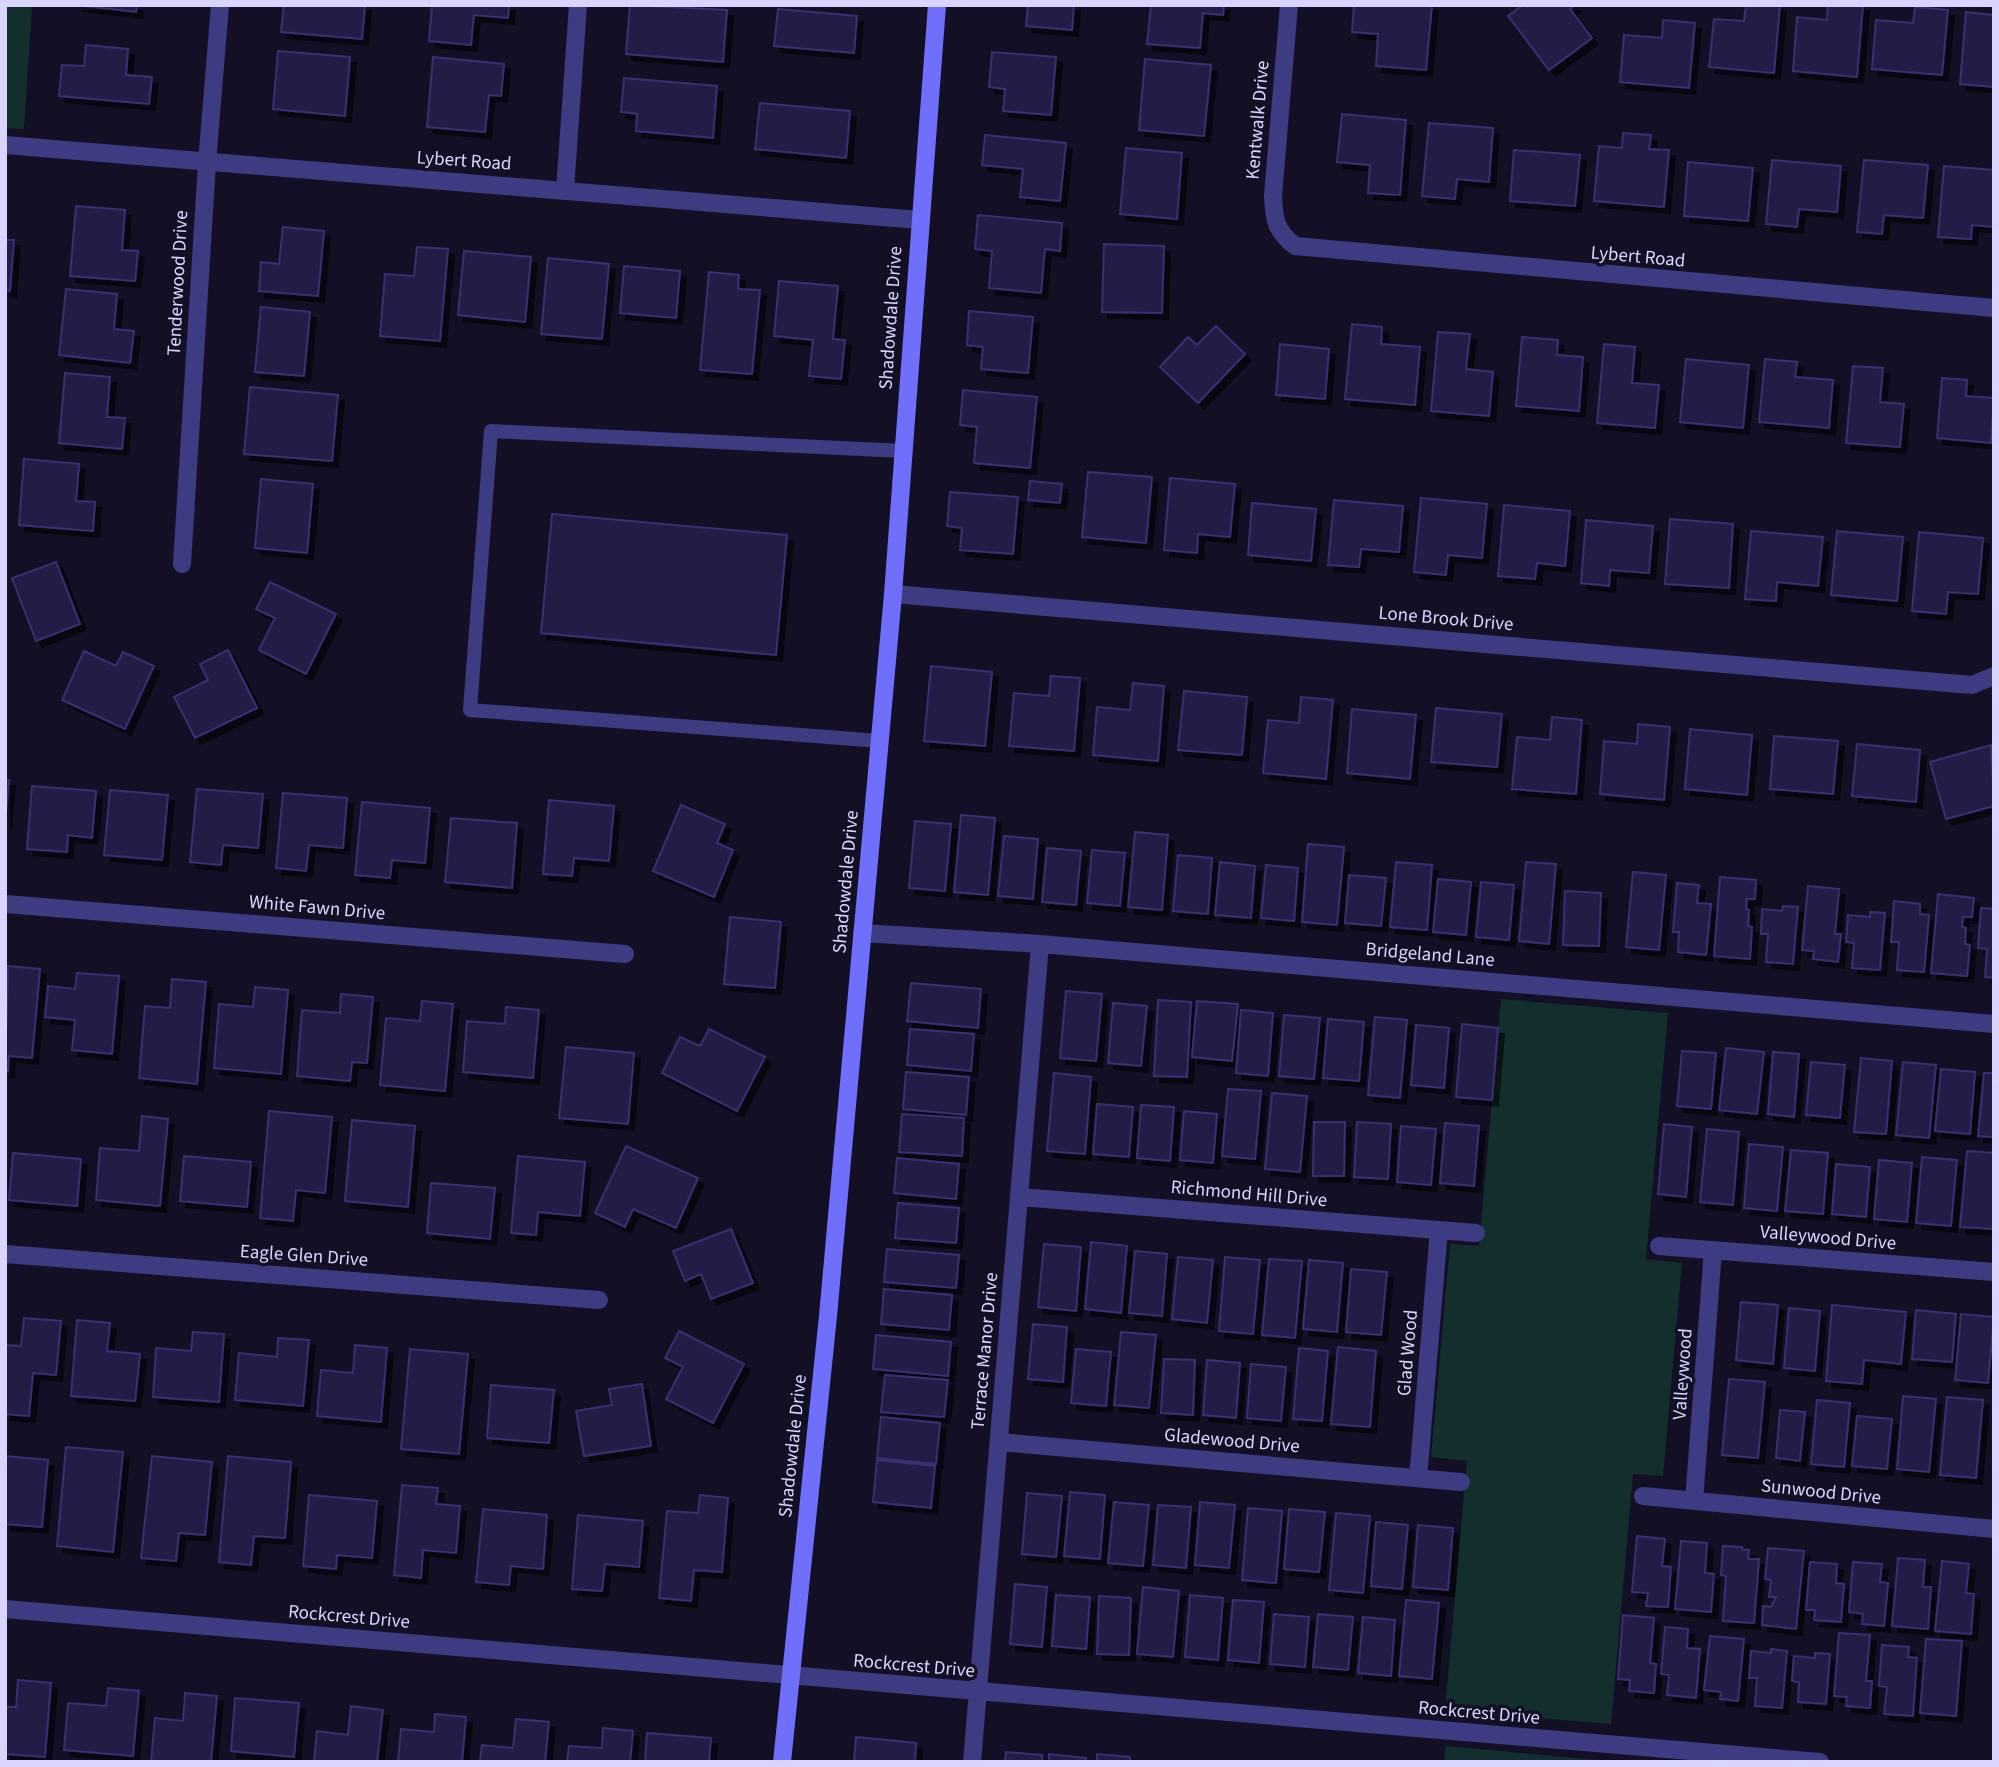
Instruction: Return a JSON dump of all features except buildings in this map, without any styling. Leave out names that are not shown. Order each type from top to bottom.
[{"type":"street","name":"Tenderwood Drive","points":[[182,564],[207,163],[220,5]]},
{"type":"street","points":[[565,190],[578,5]]},
{"type":"street","name":"Shadowdale Drive","points":[[782,1762],[828,1316],[893,594],[937,5]]},
{"type":"street","name":"Kentwalk Drive","points":[[1282,236],[1274,222],[1272,196],[1289,5]]},
{"type":"street","name":"Lybert Road","points":[[5,145],[919,220]]},
{"type":"street","name":"Lybert Road","points":[[1282,236],[1296,246],[1317,250],[1994,308]]},
{"type":"street","name":"Lone Brook Drive","points":[[893,594],[1972,685],[1994,676]]},
{"type":"street","name":"White Fawn Drive","points":[[5,904],[625,954]]},
{"type":"street","name":"Bridgeland Lane","points":[[862,933],[1040,944],[1994,1024]]},
{"type":"street","name":"Terrace Manor Drive","points":[[972,1762],[1040,944]]},
{"type":"street","name":"Richmond Hill Drive","points":[[1020,1196],[1476,1233]]},
{"type":"street","name":"Glad Wood","points":[[1418,1478],[1439,1230]]},
{"type":"street","name":"Valleywood Drive","points":[[1659,1246],[1994,1272]]},
{"type":"street","name":"Valleywood","points":[[1694,1501],[1713,1250]]},
{"type":"street","name":"Eagle Glen Drive","points":[[5,1254],[599,1300]]},
{"type":"street","name":"Gladewood Drive","points":[[999,1442],[1461,1482]]},
{"type":"street","name":"Sunwood Drive","points":[[1643,1496],[1994,1530]]},
{"type":"street","name":"Rockcrest Drive","points":[[5,1609],[1820,1762]]},
{"type":"lane","points":[[880,741],[470,710],[491,431],[903,451]]},
{"type":"green space","points":[[5,5],[32,5],[24,129],[5,128]]},
{"type":"green space","points":[[1501,999],[1668,1013],[1646,1259],[1682,1263],[1663,1476],[1633,1474],[1611,1724],[1445,1710],[1467,1461],[1431,1457],[1450,1244],[1479,1246]]},
{"type":"green space","points":[[1446,1746],[1606,1761],[1444,1762]]}]
